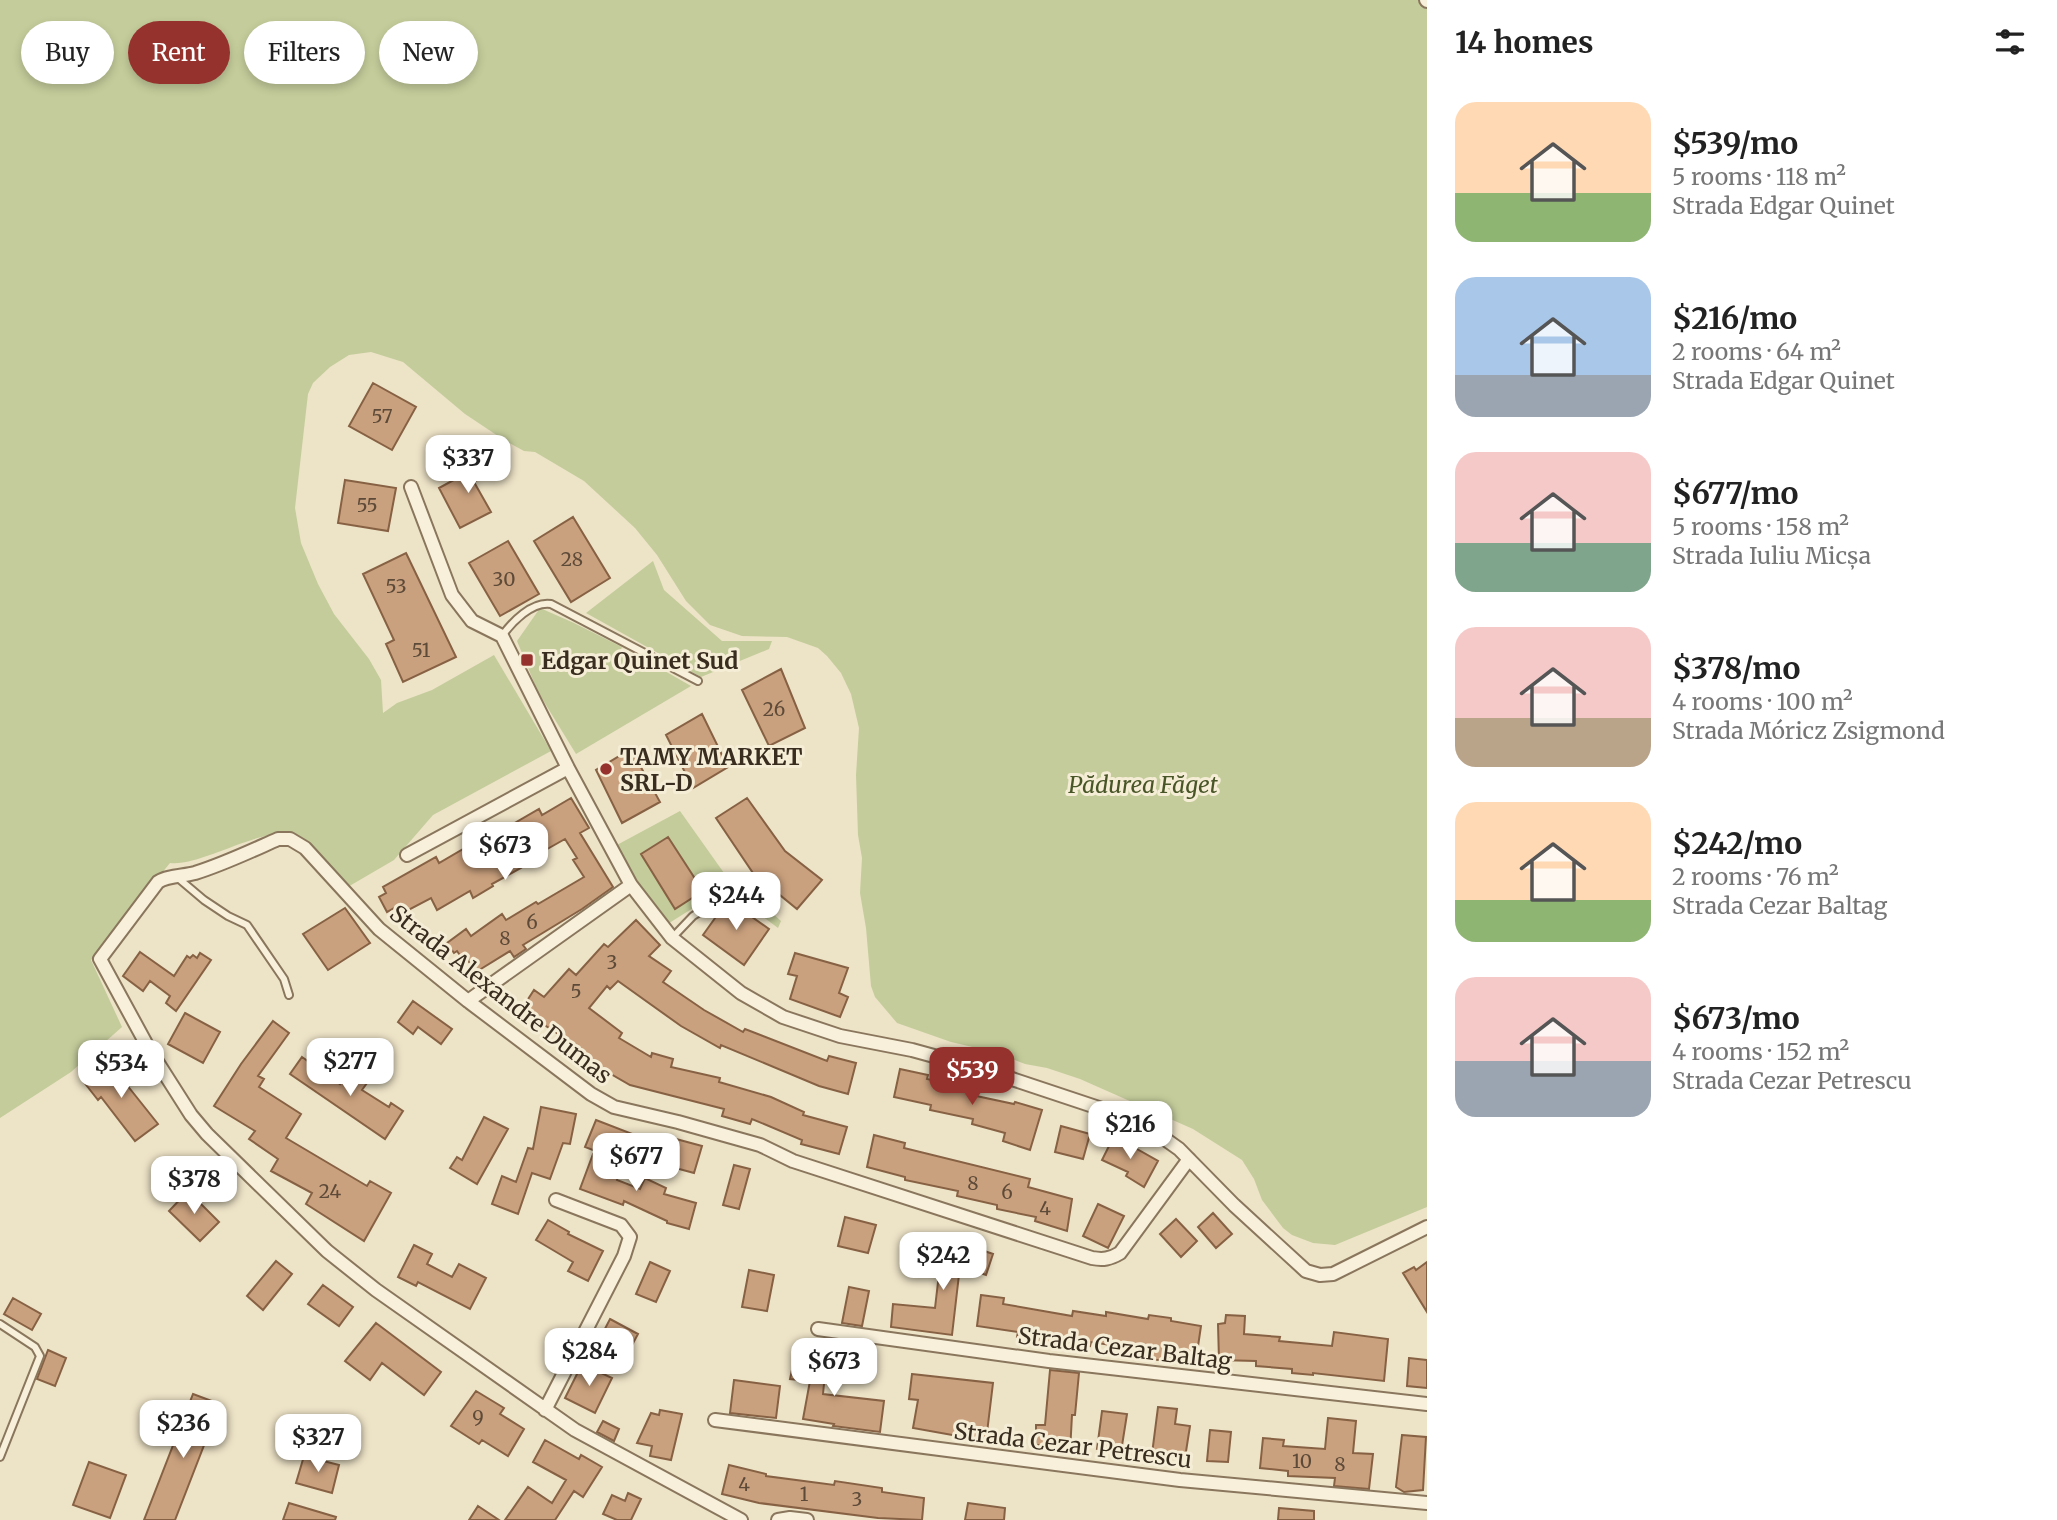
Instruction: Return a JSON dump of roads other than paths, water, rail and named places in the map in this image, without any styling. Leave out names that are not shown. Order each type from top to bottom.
[{"type":"street","points":[[411,487],[454,599],[472,621],[502,636],[568,768],[631,885],[672,938],[741,993],[783,1017],[840,1035],[912,1050],[985,1070],[1126,1117],[1165,1138],[1306,1271],[1320,1275],[1333,1274],[1427,1227]]},
{"type":"street","points":[[407,855],[568,768]]},
{"type":"street","name":"Strada Alexandre Dumas","points":[[545,1409],[376,1290],[327,1251],[225,1152],[191,1115],[149,1049],[100,959],[164,877],[178,878],[215,866],[278,839],[290,839],[305,848],[379,929],[590,1094],[614,1107],[760,1145],[793,1161],[1101,1260],[1120,1253],[1189,1159]]},
{"type":"street","points":[[468,1001],[631,885]]},
{"type":"street","points":[[556,1200],[621,1225],[630,1237],[624,1256],[545,1409],[575,1430],[741,1520]]},
{"type":"street","name":"Strada Cezar Baltag","points":[[818,1329],[1049,1361],[1427,1404]]},
{"type":"street","name":"Strada Cezar Petrescu","points":[[715,1420],[1180,1480],[1427,1503]]},
{"type":"street","points":[[778,1520],[807,1520]]},
{"type":"lane","points":[[502,636],[513,621],[540,604],[551,604],[698,681]]},
{"type":"lane","points":[[178,878],[228,916],[247,925],[284,979],[289,995]]},
{"type":"lane","points":[[672,938],[692,915],[711,905]]},
{"type":"lane","points":[[0,1324],[35,1347],[40,1356],[0,1457]]},
{"type":"place","name":"Edgar Quinet Sud","points":[[527,660]]},
{"type":"place","name":"TAMY MARKET SRL-D","points":[[606,769]]},
{"type":"park label","name":"Pădurea Făget","points":[[1143,784]]}]
